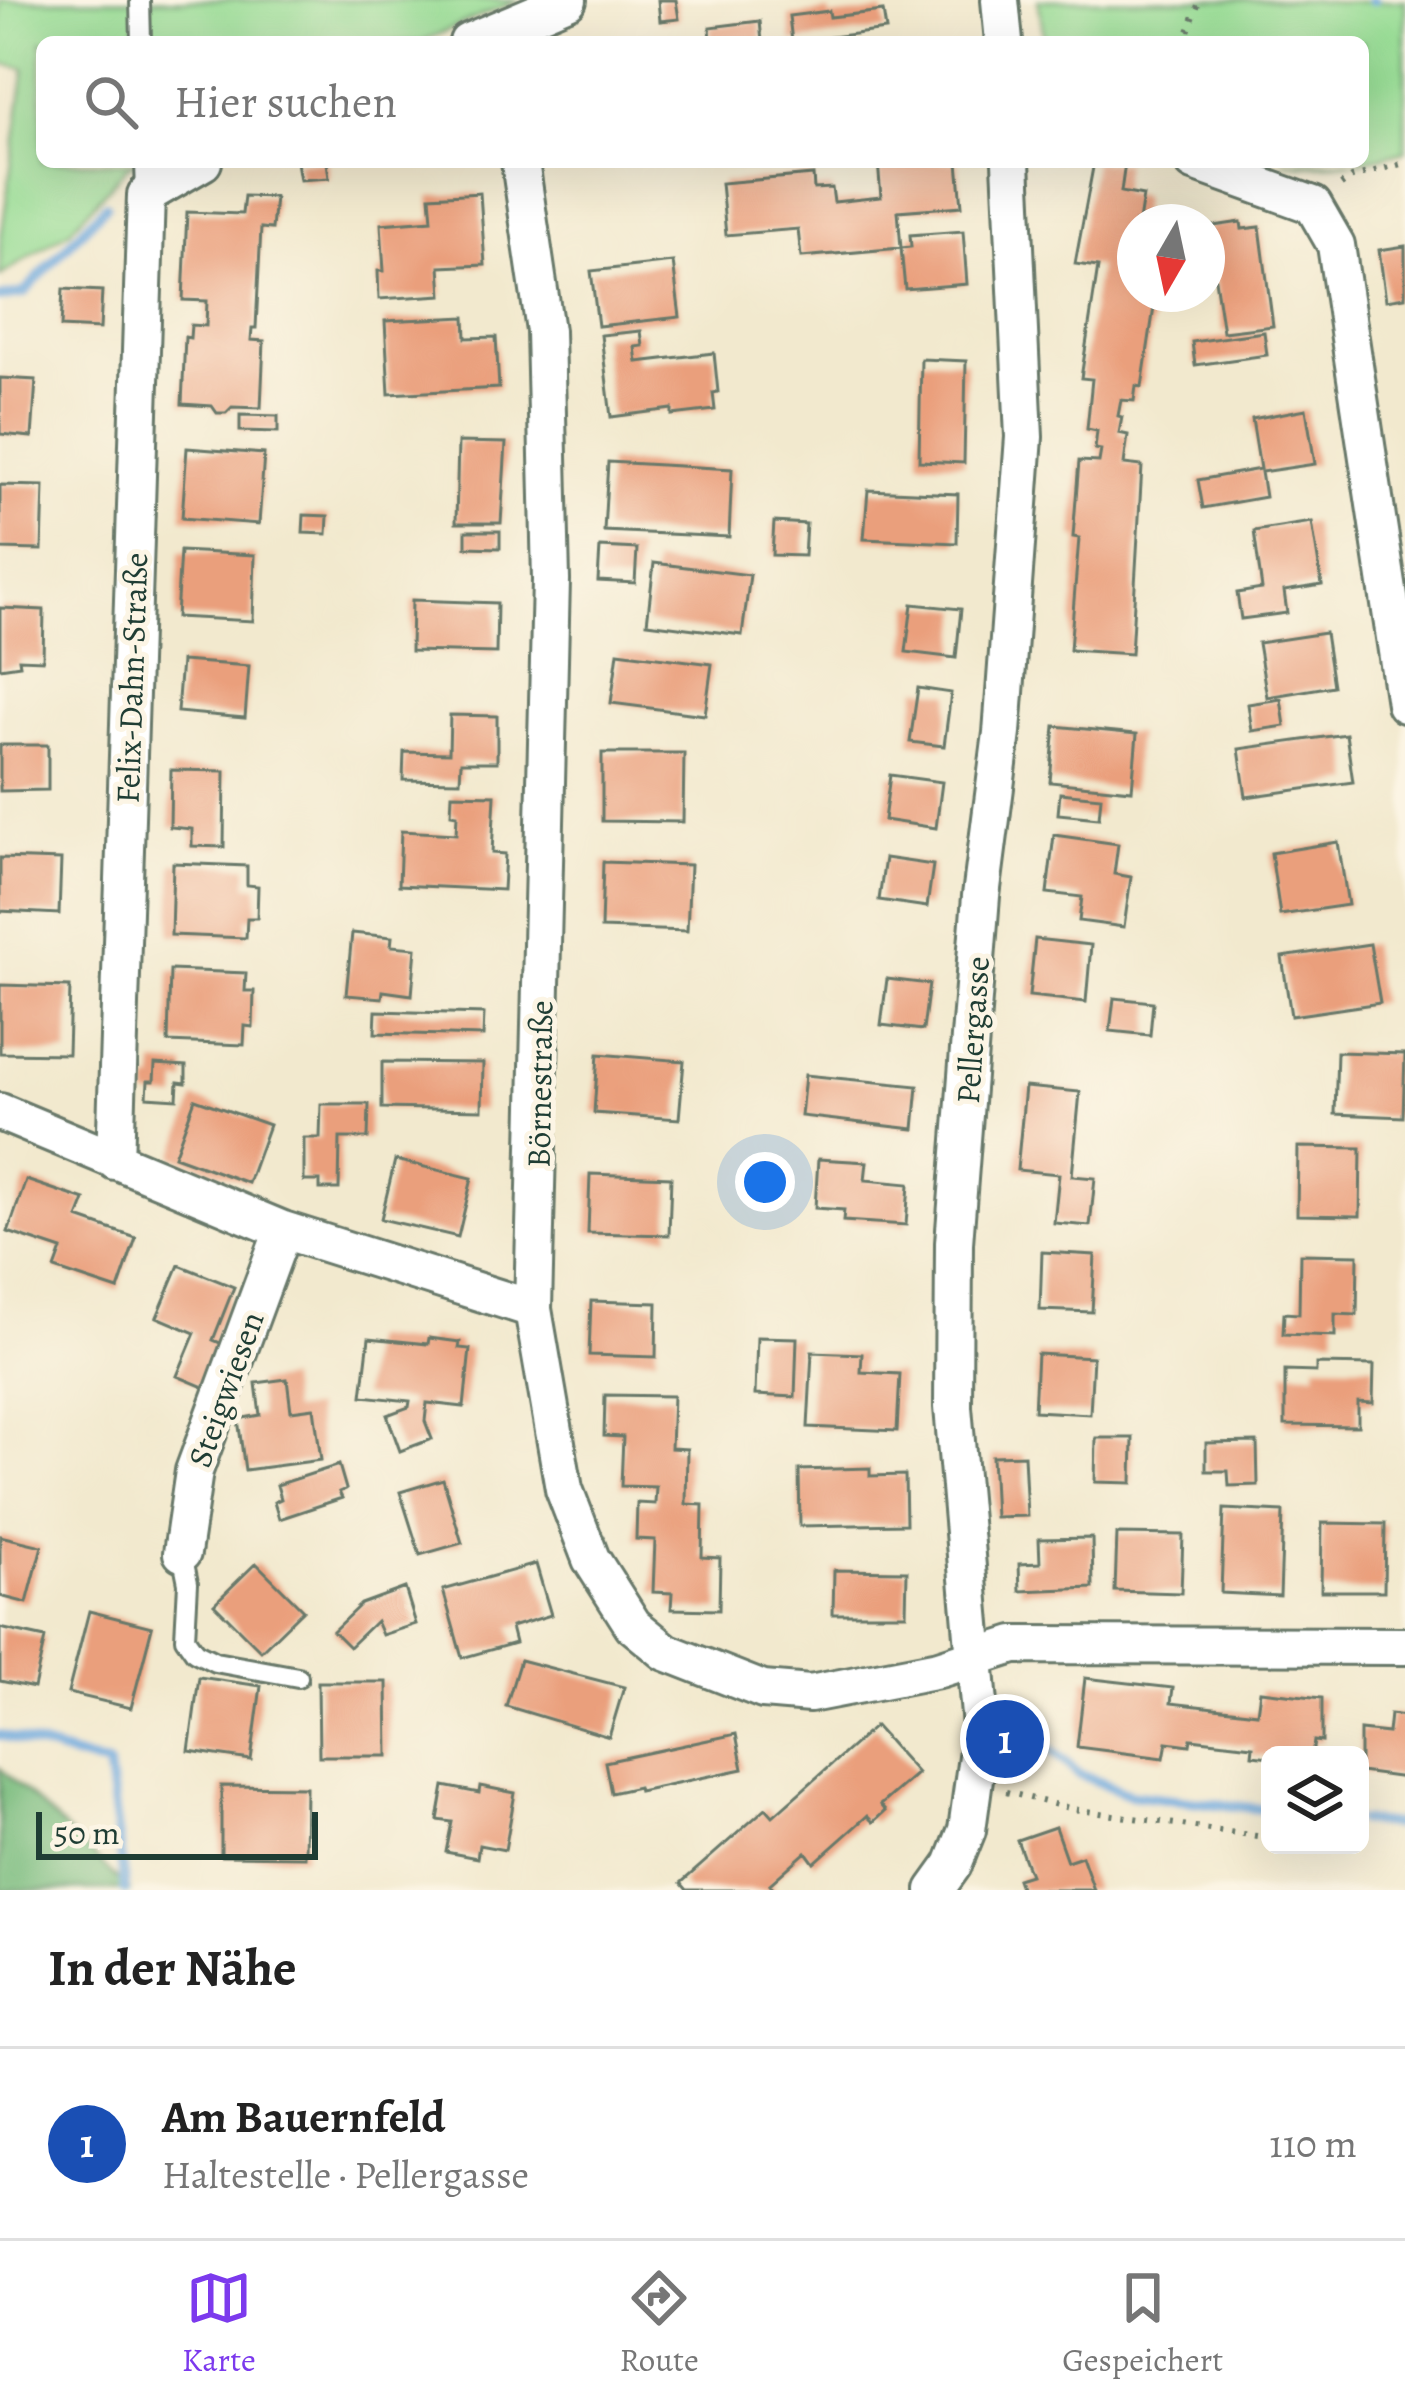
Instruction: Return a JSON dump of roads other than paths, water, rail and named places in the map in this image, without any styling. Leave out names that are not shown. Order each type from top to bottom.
[{"type":"street","points":[[492,36],[568,0]]},
{"type":"street","points":[[1000,0],[1003,36]]},
{"type":"street","points":[[146,179],[183,168]]},
{"type":"street","name":"Börnestraße","points":[[521,168],[545,331],[551,580],[533,1309],[564,1489],[591,1558],[633,1625],[666,1652],[763,1690],[810,1694],[939,1670],[1014,1645],[1405,1646]]},
{"type":"street","name":"Pellergasse","points":[[952,1882],[967,1831],[981,1727],[953,1407],[954,1243],[981,896],[1002,733],[1024,437],[1011,168]]},
{"type":"street","points":[[1211,168],[1313,205],[1336,245],[1401,649],[1405,704]]},
{"type":"street","name":"Felix-Dahn-Straße","points":[[116,1162],[146,179]]},
{"type":"street","points":[[0,1112],[283,1230],[533,1309]]},
{"type":"street","name":"Steigwiesen","points":[[182,1553],[194,1471],[283,1230]]},
{"type":"lane","points":[[140,0],[141,36]]},
{"type":"lane","points":[[182,1553],[188,1583],[185,1638],[195,1652],[215,1662],[298,1677]]},
{"type":"waterway","points":[[0,298],[24,293],[106,205]]},
{"type":"waterway","points":[[1027,1729],[1079,1774],[1129,1794],[1261,1809]]},
{"type":"waterway","points":[[0,1735],[108,1766],[125,1890]]},
{"type":"waterway","points":[[1369,1822],[1405,1826]]},
{"type":"place","name":"Am Bauernfeld","points":[[1005,1739]]}]
